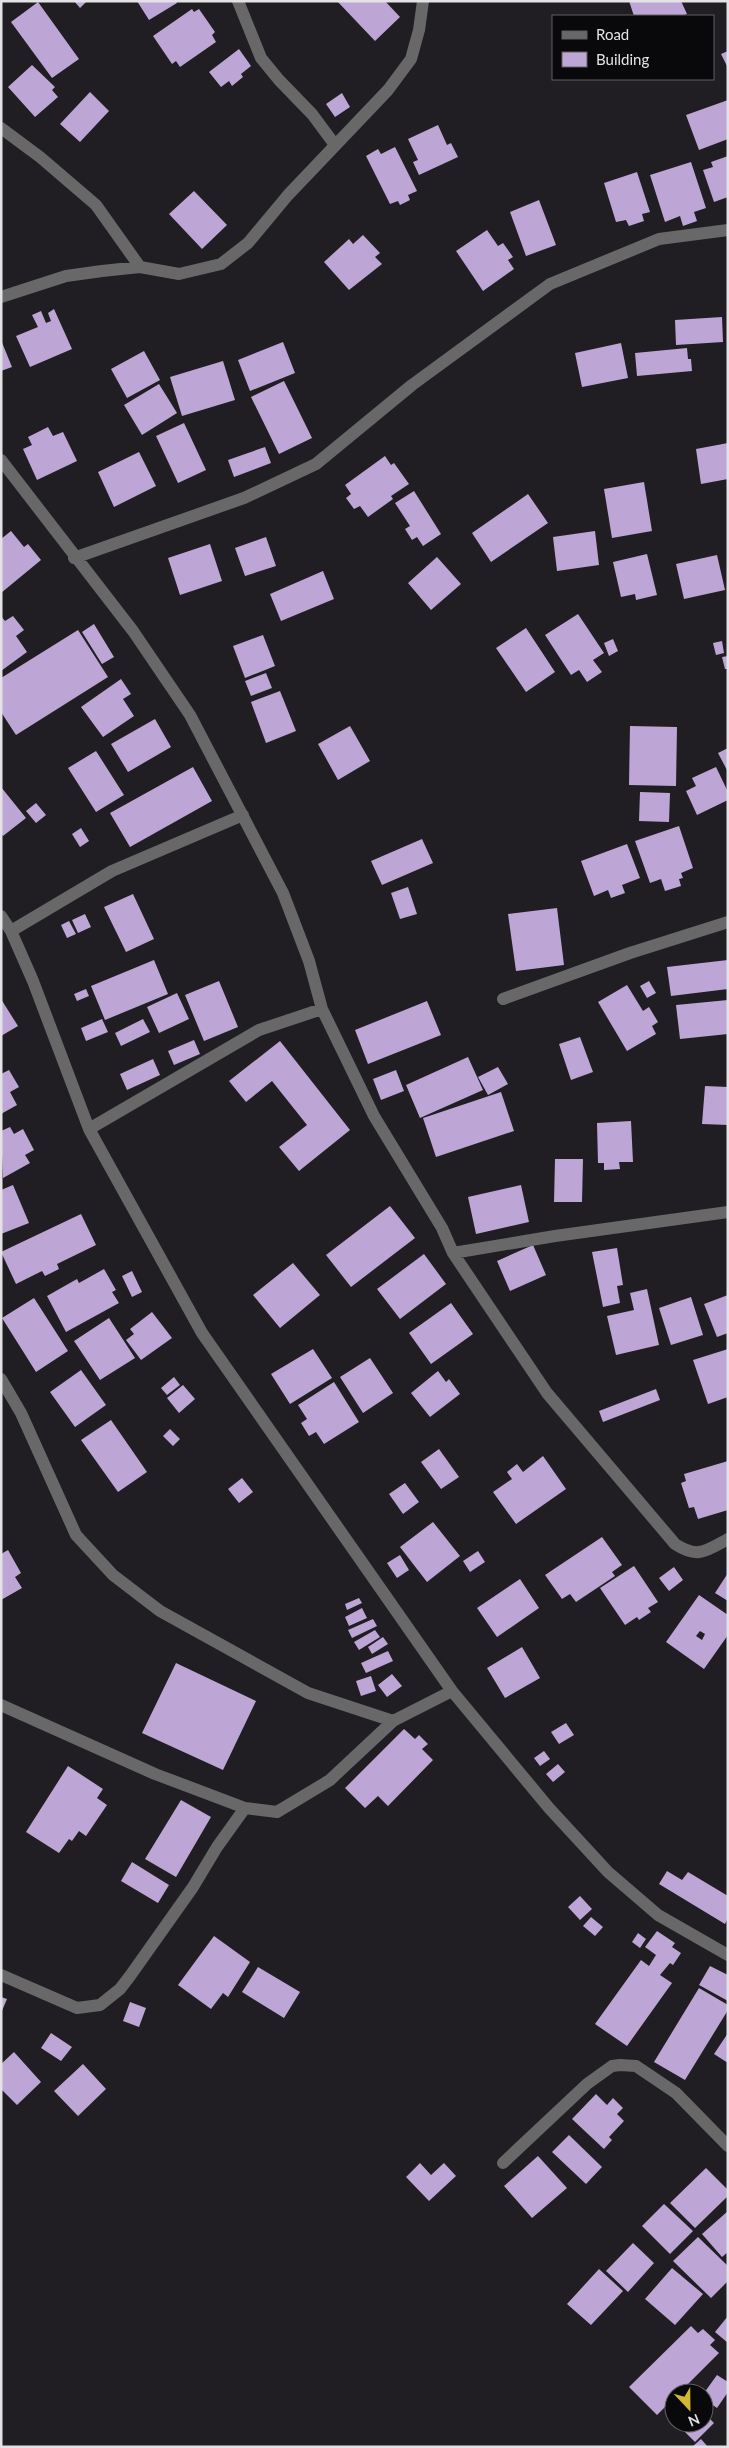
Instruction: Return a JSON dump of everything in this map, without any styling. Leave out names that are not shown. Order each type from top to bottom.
[{"type":"street","points":[[238,1],[261,58],[279,80],[312,114],[335,145]]},
{"type":"street","points":[[1,297],[66,276],[140,267],[179,274],[221,264],[248,243],[288,195],[388,90],[411,59],[419,30],[423,1]]},
{"type":"street","points":[[1,128],[40,157],[96,205],[140,267]]},
{"type":"street","points":[[74,558],[244,498],[316,464],[412,384],[550,284],[660,239],[728,230]]},
{"type":"street","points":[[1,460],[74,558],[133,631],[190,715],[283,893],[309,961],[322,1009],[374,1116],[442,1228],[453,1253],[547,1393],[675,1544],[688,1552],[700,1554],[728,1539]]},
{"type":"street","points":[[11,931],[112,871],[243,815]]},
{"type":"street","points":[[1,916],[11,931],[33,981],[89,1129],[202,1333],[452,1691],[549,1808],[608,1872],[658,1915],[728,1955]]},
{"type":"street","points":[[503,999],[630,953],[728,922]]},
{"type":"street","points":[[89,1129],[259,1030],[322,1009]]},
{"type":"street","points":[[453,1253],[555,1236],[728,1212]]},
{"type":"street","points":[[1,1379],[21,1413],[76,1535],[113,1575],[160,1611],[308,1693],[393,1721]]},
{"type":"street","points":[[1,1705],[155,1774],[245,1808],[278,1812],[330,1780],[393,1721],[452,1691]]},
{"type":"street","points":[[1,1975],[77,2008],[100,2005],[120,1989],[130,1976],[193,1887],[217,1847],[245,1808]]},
{"type":"street","points":[[503,2163],[587,2084],[612,2066],[620,2065],[636,2066],[676,2093],[728,2146]]},
{"type":"building","points":[[74,1],[87,1],[80,8]]},
{"type":"building","points":[[137,1],[176,1],[177,3],[149,20]]},
{"type":"building","points":[[337,1],[385,1],[400,17],[375,41]]},
{"type":"building","points":[[629,1],[681,1],[687,14],[684,15],[634,15]]},
{"type":"building","points":[[38,2],[79,59],[52,78],[11,22]]},
{"type":"building","points":[[192,9],[194,12],[199,9],[215,32],[212,35],[216,42],[180,67],[176,61],[172,64],[153,36]]},
{"type":"building","points":[[239,49],[251,66],[241,74],[243,77],[232,86],[229,81],[221,87],[209,72]]},
{"type":"building","points":[[728,51],[728,68],[721,54]]},
{"type":"building","points":[[32,65],[55,87],[52,90],[58,97],[35,117],[8,87]]},
{"type":"building","points":[[90,92],[109,111],[80,142],[60,124]]},
{"type":"building","points":[[342,93],[350,107],[335,117],[326,104]]},
{"type":"building","points":[[728,100],[728,139],[699,150],[686,115]]},
{"type":"building","points":[[438,125],[447,145],[451,143],[458,157],[419,175],[413,162],[418,160],[408,139]]},
{"type":"building","points":[[395,147],[417,191],[408,195],[410,200],[400,205],[398,201],[390,204],[366,156],[378,149],[381,154]]},
{"type":"building","points":[[728,156],[728,197],[714,202],[703,170],[713,167],[711,162]]},
{"type":"building","points":[[691,162],[706,208],[694,212],[697,221],[683,226],[680,216],[665,222],[650,175]]},
{"type":"building","points":[[637,172],[650,212],[642,214],[644,221],[629,226],[626,220],[616,222],[604,183]]},
{"type":"building","points":[[194,191],[227,225],[202,249],[169,214]]},
{"type":"building","points":[[539,200],[556,245],[526,256],[510,212]]},
{"type":"building","points":[[487,230],[498,246],[503,243],[513,257],[508,260],[514,269],[483,291],[456,251]]},
{"type":"building","points":[[363,235],[380,253],[375,257],[382,264],[349,290],[324,262],[349,239],[353,244]]},
{"type":"building","points":[[54,309],[72,349],[30,367],[16,336],[38,327],[32,315],[41,311],[46,323],[51,321],[48,313]]},
{"type":"building","points":[[722,317],[723,342],[676,345],[675,320]]},
{"type":"building","points":[[1,340],[12,367],[1,371]]},
{"type":"building","points":[[283,342],[295,373],[250,391],[238,360]]},
{"type":"building","points":[[621,343],[628,378],[582,387],[575,353]]},
{"type":"building","points":[[687,348],[688,359],[691,359],[692,371],[637,376],[635,353]]},
{"type":"building","points":[[144,351],[160,380],[127,398],[111,369]]},
{"type":"building","points":[[223,361],[235,400],[182,416],[170,377]]},
{"type":"building","points":[[284,381],[312,438],[279,454],[251,397]]},
{"type":"building","points":[[159,384],[177,413],[142,435],[124,405]]},
{"type":"building","points":[[184,423],[206,470],[178,483],[156,436]]},
{"type":"building","points":[[48,427],[53,436],[63,432],[77,461],[37,480],[23,449],[32,445],[28,437]]},
{"type":"building","points":[[728,443],[728,479],[701,484],[696,449]]},
{"type":"building","points":[[265,447],[271,463],[234,477],[228,460]]},
{"type":"building","points":[[139,452],[156,486],[114,507],[98,472]]},
{"type":"building","points":[[385,456],[391,465],[394,463],[409,484],[391,496],[393,499],[368,517],[360,506],[354,509],[346,498],[351,494],[345,485]]},
{"type":"building","points":[[644,482],[652,531],[612,538],[604,489]]},
{"type":"building","points":[[414,491],[441,534],[423,546],[417,537],[412,540],[405,529],[410,526],[395,503]]},
{"type":"building","points":[[528,494],[548,523],[491,562],[472,533]]},
{"type":"building","points":[[11,531],[24,547],[28,544],[41,560],[1,593],[1,539]]},
{"type":"building","points":[[595,531],[599,565],[557,571],[553,537]]},
{"type":"building","points":[[266,537],[276,566],[245,576],[235,548]]},
{"type":"building","points":[[210,544],[222,581],[180,595],[168,558]]},
{"type":"building","points":[[647,554],[657,595],[636,600],[635,594],[621,597],[613,562]]},
{"type":"building","points":[[717,555],[725,590],[684,599],[676,564]]},
{"type":"building","points":[[437,557],[461,584],[431,610],[408,583]]},
{"type":"building","points":[[323,571],[334,599],[281,621],[270,594]]},
{"type":"building","points":[[578,614],[604,653],[593,660],[602,672],[587,682],[579,670],[571,675],[545,635]]},
{"type":"building","points":[[1,616],[5,621],[13,616],[24,630],[16,636],[27,652],[1,671]]},
{"type":"building","points":[[94,624],[114,657],[102,664],[82,632]]},
{"type":"building","points":[[526,628],[555,672],[526,692],[496,648]]},
{"type":"building","points":[[78,630],[108,677],[16,735],[1,712],[1,678]]},
{"type":"building","points":[[263,635],[275,666],[245,678],[233,646]]},
{"type":"building","points":[[613,639],[618,651],[609,656],[604,643]]},
{"type":"building","points":[[722,641],[724,653],[716,655],[713,643]]},
{"type":"building","points":[[728,656],[728,669],[725,669],[722,657]]},
{"type":"building","points":[[266,673],[272,688],[251,696],[245,681]]},
{"type":"building","points":[[121,679],[131,694],[123,699],[134,716],[103,737],[81,707]]},
{"type":"building","points":[[280,691],[296,731],[266,743],[251,702]]},
{"type":"building","points":[[155,719],[171,747],[128,772],[111,744]]},
{"type":"building","points":[[350,726],[370,761],[338,780],[318,744]]},
{"type":"building","points":[[630,726],[677,727],[676,786],[629,785]]},
{"type":"building","points":[[728,748],[728,772],[718,753]]},
{"type":"building","points":[[96,751],[124,795],[96,812],[68,768]]},
{"type":"building","points":[[193,767],[212,801],[130,847],[110,813]]},
{"type":"building","points":[[716,767],[728,792],[728,800],[697,815],[686,791],[696,786],[692,778]]},
{"type":"building","points":[[1,787],[26,818],[3,836],[1,833]]},
{"type":"building","points":[[640,792],[670,793],[669,822],[639,821]]},
{"type":"building","points":[[36,803],[46,815],[36,823],[26,811]]},
{"type":"building","points":[[679,826],[693,868],[681,873],[683,878],[679,879],[681,886],[665,891],[661,879],[650,883],[635,841]]},
{"type":"building","points":[[81,828],[89,841],[80,847],[72,834]]},
{"type":"building","points":[[422,839],[433,863],[382,885],[371,861]]},
{"type":"building","points":[[627,844],[640,878],[622,885],[625,893],[611,898],[608,890],[594,896],[581,861]]},
{"type":"building","points":[[408,887],[417,914],[400,919],[391,893]]},
{"type":"building","points":[[133,894],[154,939],[126,952],[104,907]]},
{"type":"building","points":[[557,908],[564,965],[516,971],[508,914]]},
{"type":"building","points":[[85,914],[91,927],[78,933],[72,920]]},
{"type":"building","points":[[69,921],[76,934],[67,938],[61,925]]},
{"type":"building","points":[[154,960],[168,994],[105,1020],[91,986]]},
{"type":"building","points":[[728,960],[728,989],[671,996],[667,967]]},
{"type":"building","points":[[219,981],[238,1027],[204,1041],[185,995]]},
{"type":"building","points":[[649,981],[656,993],[647,998],[640,986]]},
{"type":"building","points":[[627,985],[643,1011],[649,1007],[658,1022],[652,1026],[656,1034],[627,1051],[598,1002]]},
{"type":"building","points":[[86,989],[89,996],[77,1001],[74,994]]},
{"type":"building","points":[[177,993],[189,1019],[159,1033],[147,1007]]},
{"type":"building","points":[[1,999],[18,1026],[1,1036]]},
{"type":"building","points":[[728,1000],[728,1034],[680,1039],[676,1005]]},
{"type":"building","points":[[427,1001],[441,1035],[368,1064],[355,1030]]},
{"type":"building","points":[[102,1019],[108,1032],[86,1041],[81,1028]]},
{"type":"building","points":[[143,1019],[150,1032],[121,1046],[115,1033]]},
{"type":"building","points":[[580,1037],[593,1072],[571,1080],[559,1044]]},
{"type":"building","points":[[194,1040],[200,1054],[174,1065],[168,1051]]},
{"type":"building","points":[[280,1041],[350,1130],[299,1171],[279,1147],[307,1125],[272,1081],[246,1102],[229,1081]]},
{"type":"building","points":[[468,1057],[483,1090],[420,1118],[406,1085]]},
{"type":"building","points":[[153,1059],[160,1075],[127,1090],[120,1074]]},
{"type":"building","points":[[498,1067],[508,1084],[488,1095],[478,1077]]},
{"type":"building","points":[[9,1070],[19,1087],[10,1092],[17,1105],[1,1114],[1,1074]]},
{"type":"building","points":[[396,1070],[404,1091],[381,1100],[373,1079]]},
{"type":"building","points":[[705,1086],[728,1087],[728,1125],[702,1124]]},
{"type":"building","points":[[501,1092],[514,1131],[436,1157],[423,1118]]},
{"type":"building","points":[[631,1121],[633,1162],[619,1162],[620,1169],[604,1170],[604,1163],[598,1163],[597,1123]]},
{"type":"building","points":[[10,1127],[14,1134],[23,1129],[34,1150],[25,1155],[30,1163],[3,1178],[1,1131]]},
{"type":"building","points":[[555,1159],[583,1159],[582,1202],[554,1202]]},
{"type":"building","points":[[13,1185],[29,1223],[1,1234],[1,1190]]},
{"type":"building","points":[[521,1185],[529,1222],[476,1234],[468,1197]]},
{"type":"building","points":[[390,1206],[415,1238],[351,1287],[326,1255]]},
{"type":"building","points":[[81,1214],[96,1245],[57,1264],[59,1269],[45,1276],[42,1271],[16,1284],[1,1252]]},
{"type":"building","points":[[533,1245],[546,1275],[510,1291],[497,1261]]},
{"type":"building","points":[[617,1248],[623,1285],[617,1286],[620,1303],[603,1307],[592,1252]]},
{"type":"building","points":[[424,1254],[446,1284],[400,1319],[377,1289]]},
{"type":"building","points":[[293,1263],[320,1295],[280,1328],[253,1295]]},
{"type":"building","points":[[104,1269],[116,1290],[112,1292],[119,1303],[66,1332],[47,1296],[77,1279],[79,1283]]},
{"type":"building","points":[[132,1271],[142,1292],[132,1297],[122,1276]]},
{"type":"building","points":[[647,1289],[659,1345],[616,1355],[607,1316],[634,1310],[630,1293]]},
{"type":"building","points":[[728,1295],[728,1333],[717,1337],[704,1304]]},
{"type":"building","points":[[691,1297],[703,1335],[671,1345],[659,1308]]},
{"type":"building","points":[[34,1298],[68,1351],[36,1372],[2,1318]]},
{"type":"building","points":[[451,1303],[473,1334],[431,1364],[409,1333]]},
{"type":"building","points":[[152,1312],[172,1338],[141,1360],[126,1340],[134,1334],[130,1329]]},
{"type":"building","points":[[109,1318],[135,1358],[100,1380],[74,1341]]},
{"type":"building","points":[[313,1349],[332,1378],[290,1404],[271,1374]]},
{"type":"building","points":[[728,1349],[728,1397],[708,1404],[693,1360]]},
{"type":"building","points":[[370,1358],[393,1393],[363,1413],[340,1377]]},
{"type":"building","points":[[81,1370],[106,1405],[75,1427],[50,1392]]},
{"type":"building","points":[[438,1371],[446,1382],[449,1379],[460,1394],[430,1417],[411,1393]]},
{"type":"building","points":[[174,1377],[180,1385],[167,1395],[161,1388]]},
{"type":"building","points":[[334,1382],[359,1422],[324,1444],[316,1432],[309,1436],[301,1423],[307,1419],[298,1405]]},
{"type":"building","points":[[183,1385],[195,1399],[179,1413],[167,1398]]},
{"type":"building","points":[[656,1389],[660,1400],[603,1422],[599,1411]]},
{"type":"building","points":[[111,1420],[147,1472],[118,1492],[81,1440]]},
{"type":"building","points":[[170,1429],[180,1439],[173,1446],[163,1436]]},
{"type":"building","points":[[439,1449],[459,1477],[441,1489],[421,1462]]},
{"type":"building","points":[[543,1456],[566,1489],[516,1524],[493,1492],[512,1479],[507,1472],[517,1464],[523,1472]]},
{"type":"building","points":[[728,1461],[728,1510],[698,1519],[694,1507],[689,1508],[681,1483],[686,1481],[684,1474]]},
{"type":"building","points":[[242,1478],[253,1492],[239,1503],[228,1489]]},
{"type":"building","points":[[405,1483],[419,1502],[403,1514],[389,1494]]},
{"type":"building","points":[[433,1522],[460,1556],[427,1582],[400,1547]]},
{"type":"building","points":[[602,1537],[622,1565],[612,1572],[615,1576],[576,1602],[570,1594],[562,1599],[545,1575]]},
{"type":"building","points":[[8,1550],[21,1573],[15,1577],[22,1588],[1,1600],[1,1554]]},
{"type":"building","points":[[478,1551],[485,1562],[470,1572],[463,1561]]},
{"type":"building","points":[[400,1555],[409,1570],[397,1578],[387,1563]]},
{"type":"building","points":[[634,1566],[658,1602],[648,1608],[651,1612],[639,1620],[637,1617],[625,1625],[600,1588]]},
{"type":"building","points":[[674,1567],[683,1580],[669,1591],[659,1578]]},
{"type":"building","points":[[728,1573],[728,1601],[715,1593]]},
{"type":"building","points":[[520,1579],[539,1608],[497,1637],[477,1608]]},
{"type":"building","points":[[699,1595],[728,1615],[728,1635],[704,1669],[666,1642]],"holes":[[[700,1631],[705,1634],[702,1640],[696,1636]]]},
{"type":"building","points":[[359,1598],[362,1603],[347,1610],[345,1604]]},
{"type":"building","points":[[362,1608],[367,1618],[349,1626],[345,1617]]},
{"type":"building","points":[[373,1619],[377,1626],[352,1638],[348,1630]]},
{"type":"building","points":[[375,1630],[380,1637],[359,1650],[354,1642]]},
{"type":"building","points":[[383,1637],[388,1644],[372,1654],[368,1647]]},
{"type":"building","points":[[522,1647],[540,1678],[505,1698],[487,1668]]},
{"type":"building","points":[[388,1651],[393,1661],[366,1673],[361,1663]]},
{"type":"building","points":[[176,1663],[256,1701],[223,1770],[142,1733]]},
{"type":"building","points":[[392,1674],[402,1686],[387,1697],[378,1685]]},
{"type":"building","points":[[371,1676],[376,1691],[361,1696],[356,1681]]},
{"type":"building","points":[[566,1723],[574,1735],[559,1744],[551,1732]]},
{"type":"building","points":[[404,1729],[415,1739],[419,1735],[428,1744],[422,1749],[433,1760],[388,1806],[378,1796],[365,1808],[345,1788]]},
{"type":"building","points":[[544,1751],[550,1759],[540,1766],[534,1758]]},
{"type":"building","points":[[558,1764],[565,1772],[553,1782],[546,1774]]},
{"type":"building","points":[[68,1766],[103,1789],[97,1798],[107,1805],[86,1836],[79,1831],[72,1841],[69,1839],[59,1853],[26,1832]]},
{"type":"building","points":[[181,1800],[211,1817],[176,1877],[145,1859]]},
{"type":"building","points":[[132,1862],[169,1885],[158,1903],[121,1881]]},
{"type":"building","points":[[667,1871],[682,1880],[688,1872],[728,1896],[728,1918],[725,1924],[659,1884]]},
{"type":"building","points":[[580,1896],[592,1909],[580,1920],[568,1907]]},
{"type":"building","points":[[591,1917],[603,1927],[595,1936],[583,1926]]},
{"type":"building","points":[[657,1931],[675,1943],[672,1947],[681,1953],[673,1965],[670,1963],[660,1975],[672,1983],[627,2046],[595,2024],[641,1960],[649,1966],[656,1955],[645,1947]]},
{"type":"building","points":[[638,1933],[646,1939],[640,1948],[632,1942]]},
{"type":"building","points":[[214,1936],[250,1962],[228,1997],[223,1993],[211,2009],[178,1985]]},
{"type":"building","points":[[710,1966],[728,1975],[728,2001],[699,1985]]},
{"type":"building","points":[[258,1967],[300,1992],[284,2018],[242,1992]]},
{"type":"building","points":[[699,1988],[728,2005],[728,2010],[685,2080],[654,2062]]},
{"type":"building","points":[[1,1997],[7,1999],[1,2013]]},
{"type":"building","points":[[130,2002],[146,2008],[139,2027],[123,2021]]},
{"type":"building","points":[[51,2033],[72,2047],[61,2061],[41,2048]]},
{"type":"building","points":[[728,2033],[728,2063],[714,2054]]},
{"type":"building","points":[[14,2052],[41,2082],[17,2105],[1,2089],[1,2064]]},
{"type":"building","points":[[83,2064],[106,2089],[78,2116],[54,2091]]},
{"type":"building","points":[[596,2094],[607,2105],[613,2098],[623,2108],[617,2114],[624,2121],[609,2137],[612,2140],[604,2149],[572,2119]]},
{"type":"building","points":[[569,2135],[602,2167],[586,2184],[552,2152]]},
{"type":"building","points":[[538,2156],[567,2188],[532,2218],[504,2186]]},
{"type":"building","points":[[420,2163],[431,2175],[444,2163],[456,2176],[429,2201],[406,2177]]},
{"type":"building","points":[[706,2168],[728,2190],[728,2196],[695,2228],[670,2203]]},
{"type":"building","points":[[664,2204],[693,2231],[670,2254],[642,2226]]},
{"type":"building","points":[[728,2211],[728,2252],[722,2257],[702,2234]]},
{"type":"building","points":[[698,2237],[728,2266],[728,2281],[711,2298],[673,2261]]},
{"type":"building","points":[[633,2243],[654,2263],[628,2292],[606,2271]]},
{"type":"building","points":[[672,2268],[703,2294],[675,2325],[645,2299]]},
{"type":"building","points":[[599,2269],[623,2291],[591,2325],[567,2304]]},
{"type":"building","points":[[728,2316],[728,2343],[715,2332]]},
{"type":"building","points":[[691,2326],[698,2333],[703,2329],[715,2340],[710,2345],[719,2353],[689,2383],[664,2383],[664,2408],[657,2415],[629,2387]]},
{"type":"building","points":[[717,2375],[728,2382],[728,2392],[717,2408],[714,2406],[714,2383],[711,2383]]},
{"type":"building","points":[[686,2433],[704,2433],[695,2442]]},
{"type":"building","points":[[701,2439],[708,2447],[692,2447]]}]
